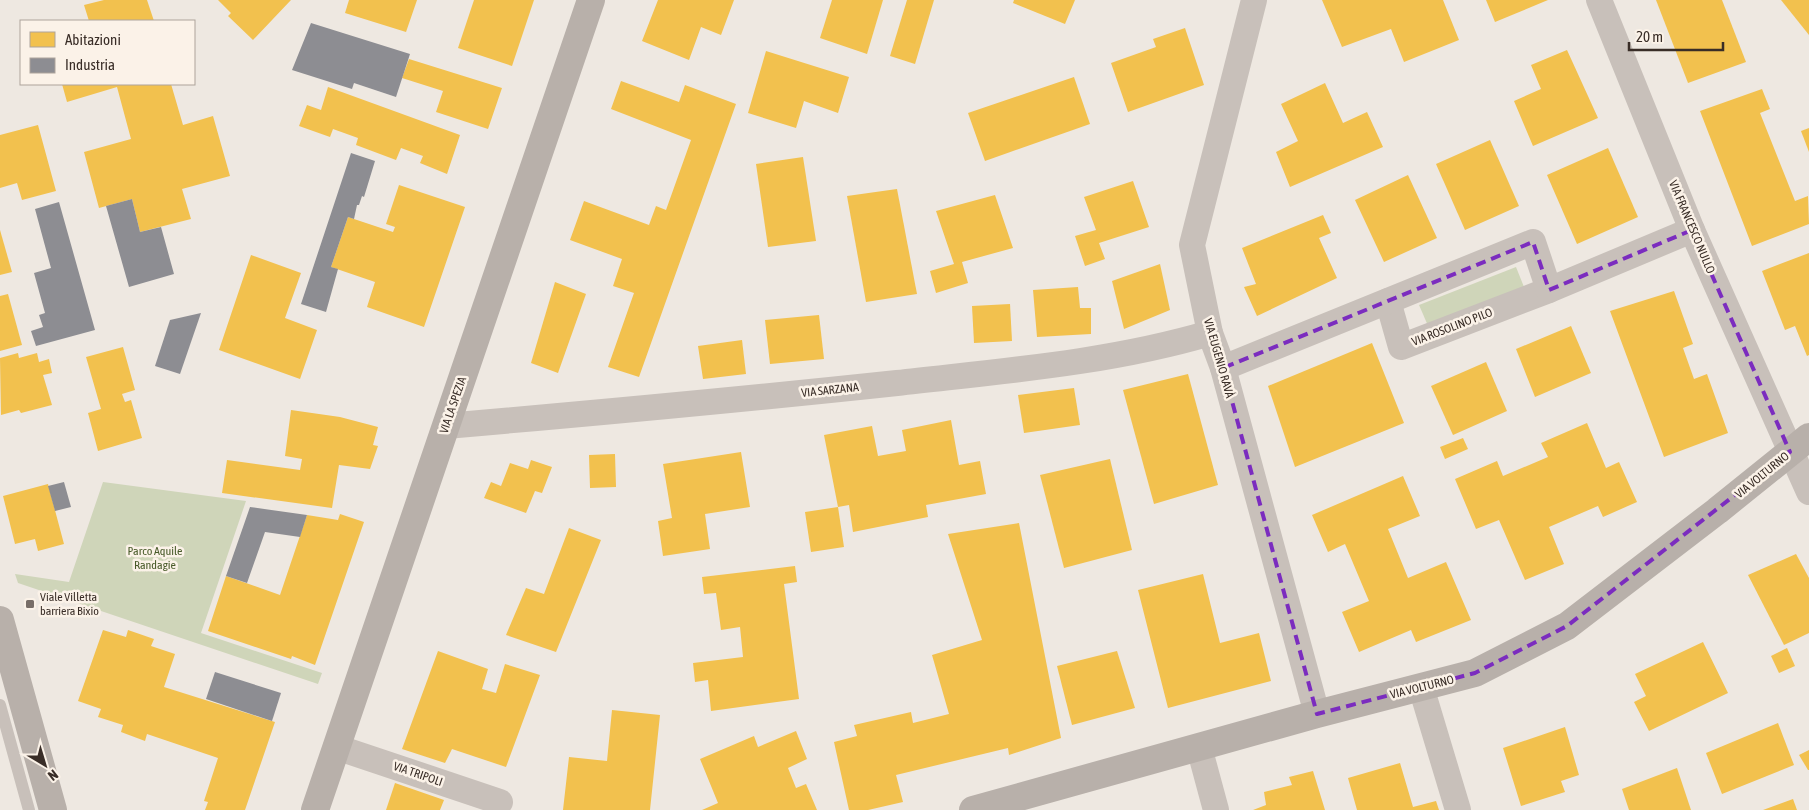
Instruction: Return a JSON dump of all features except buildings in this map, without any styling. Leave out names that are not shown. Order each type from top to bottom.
[{"type":"street","name":"VIA LA SPEZIA","points":[[315,810],[591,0]]},
{"type":"street","name":"VIA EUGENIO RAVÀ","points":[[1254,0],[1192,245],[1210,333],[1223,368],[1317,714]]},
{"type":"street","name":"VIA FRANCESCO NULLO","points":[[1599,0],[1692,230],[1800,444],[1809,492]]},
{"type":"street","name":"VIA ROSOLINO PILO","points":[[1388,301],[1402,348],[1549,290],[1692,230]]},
{"type":"street","points":[[1223,368],[1533,242],[1549,290]]},
{"type":"street","name":"VIA SARZANA","points":[[446,426],[649,408],[998,372],[1145,350],[1210,333]]},
{"type":"street","name":"VIA VOLTURNO","points":[[973,810],[1317,714],[1475,673],[1567,626],[1800,444]]},
{"type":"street","points":[[0,620],[53,810]]},
{"type":"street","points":[[1421,687],[1458,810]]},
{"type":"street","name":"VIA TRIPOLI","points":[[336,747],[500,802]]},
{"type":"street","points":[[1199,747],[1216,810]]},
{"type":"lane","points":[[0,705],[29,810]]},
{"type":"highlighted area","points":[[1692,230],[1790,452],[1567,626],[1475,673],[1317,714],[1223,368],[1533,242],[1549,290]]},
{"type":"green space","points":[[1516,267],[1524,287],[1429,328],[1419,305]]},
{"type":"green space","name":"Parco Aquile Randagie","points":[[103,482],[246,501],[201,633],[322,673],[318,684],[18,583],[15,574],[69,582]]},
{"type":"place","name":"Viale Villetta barriera Bixio","points":[[30,604]]}]
